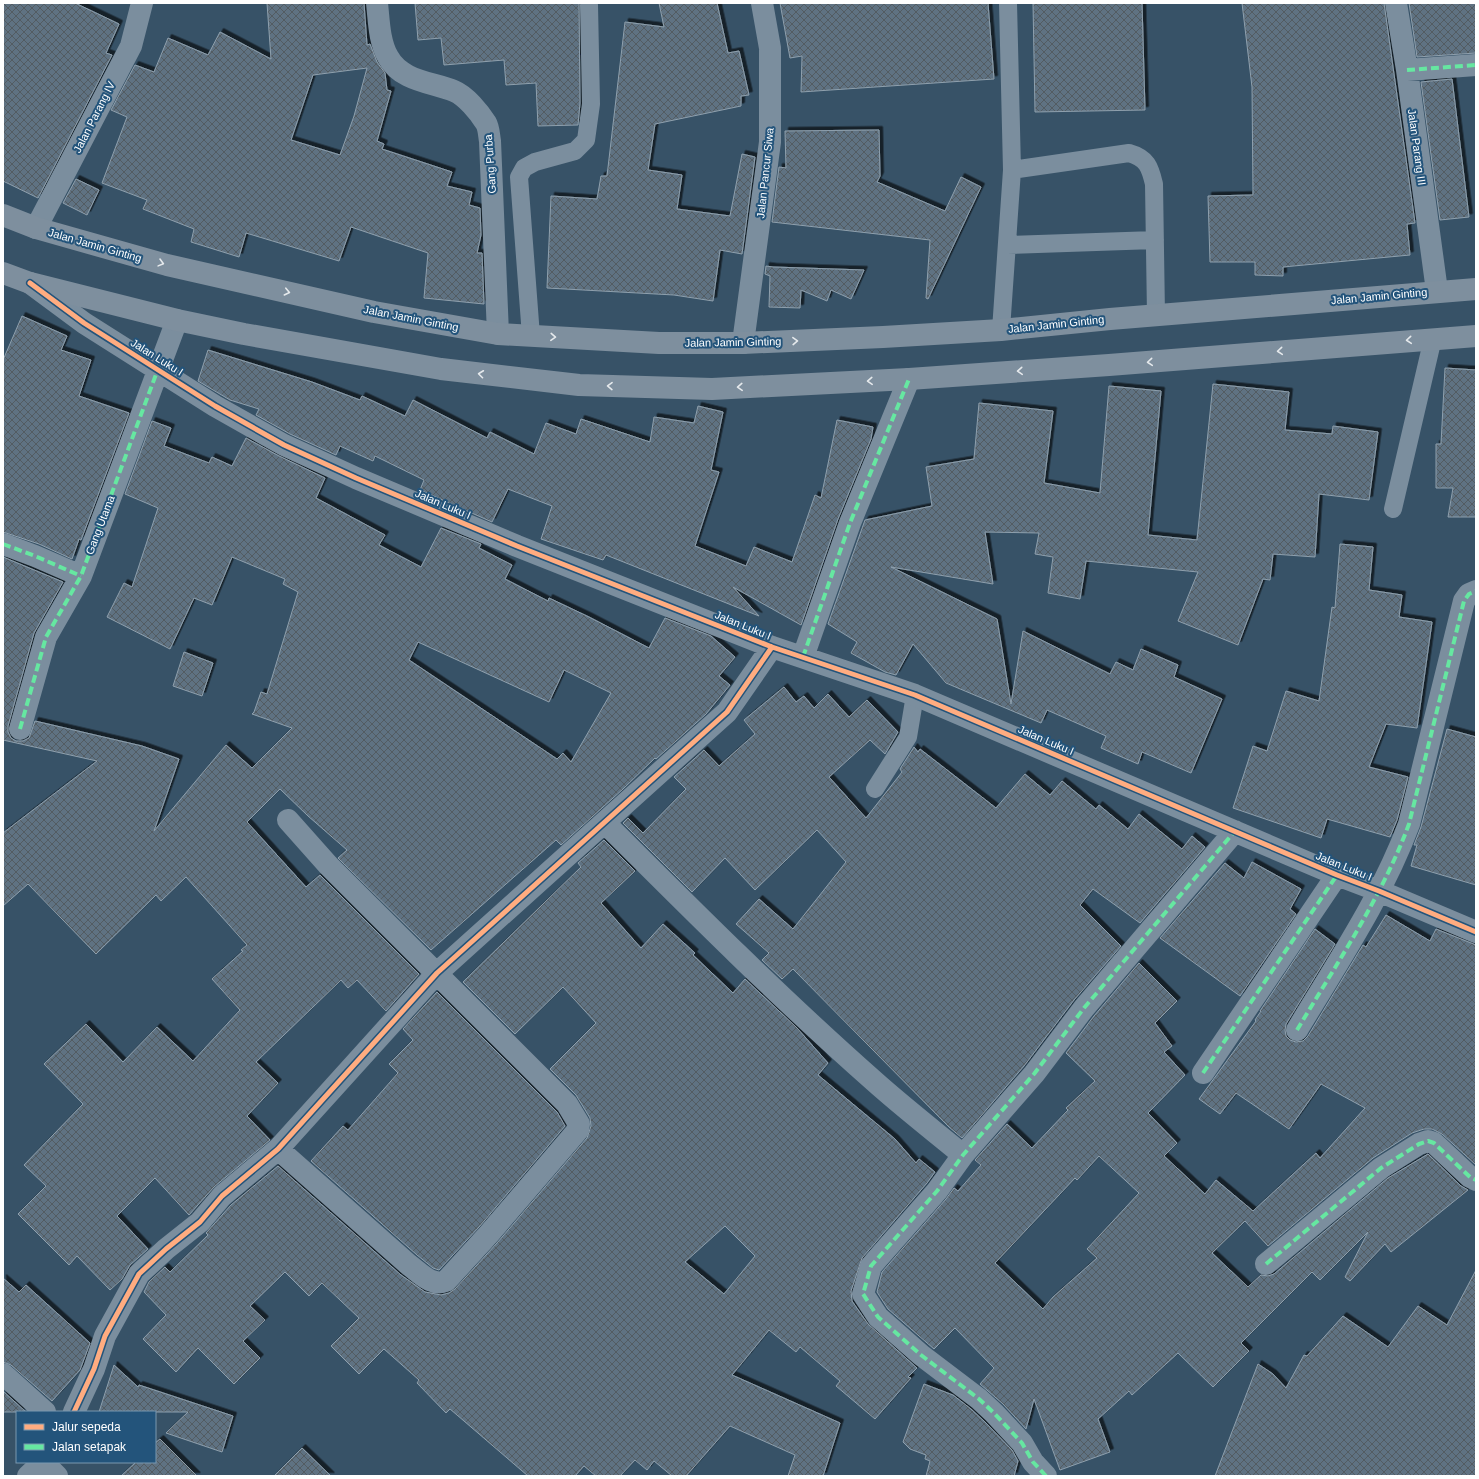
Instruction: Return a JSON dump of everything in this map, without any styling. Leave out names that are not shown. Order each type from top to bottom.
[{"type":"highway","name":"Jalan Jamin Ginting","points":[[3,215],[36,228],[166,264],[374,312],[498,334],[659,343],[743,343],[891,337],[1000,330],[1156,315],[1476,289]]},
{"type":"highway","points":[[3,272],[30,283],[177,320],[244,334],[441,369],[579,385],[712,389],[909,379],[1109,365],[1433,338],[1476,336]]},
{"type":"street","name":"Jalan Parang IV","points":[[36,228],[131,46],[142,3]]},
{"type":"street","name":"Gang Purba","points":[[377,3],[382,41],[388,58],[401,72],[429,85],[455,92],[463,97],[487,124],[490,141],[498,334]]},
{"type":"street","name":"Jalan Pancur Siwa","points":[[743,343],[770,142],[770,48],[762,3]]},
{"type":"street","name":"Jalan Parang III","points":[[1396,3],[1407,70],[1437,291]]},
{"type":"street","points":[[1407,70],[1476,65]]},
{"type":"street","name":"Jalan Luku I","points":[[30,283],[84,322],[215,406],[284,445],[356,478],[510,543],[772,647],[915,695],[1336,875],[1379,891],[1476,932]]},
{"type":"street","name":"Gang Utama","points":[[20,729],[46,636],[81,576],[177,320]]},
{"type":"street","points":[[803,657],[850,523],[909,379]]},
{"type":"street","points":[[3,544],[81,576]]},
{"type":"street","points":[[1298,1030],[1379,891],[1398,854],[1408,824],[1464,601],[1469,594],[1476,591]]},
{"type":"street","points":[[74,1411],[94,1369],[105,1336],[139,1274],[166,1249],[200,1222],[222,1196],[278,1149],[437,973],[727,712],[772,647]]},
{"type":"street","points":[[278,1149],[409,1264],[430,1280],[436,1283],[441,1283],[446,1281],[488,1235],[578,1130],[578,1124],[567,1104],[328,864],[288,820]]},
{"type":"street","points":[[605,823],[745,962],[806,1019],[875,1082],[963,1155]]},
{"type":"street","points":[[1046,1476],[1033,1462],[1022,1444],[994,1413],[979,1399],[921,1355],[878,1317],[863,1294],[871,1266],[937,1191],[963,1155],[1034,1074],[1084,1008],[1235,831]]},
{"type":"street","points":[[1203,1073],[1336,875]]},
{"type":"street","points":[[1266,1264],[1381,1168],[1419,1144],[1428,1142],[1434,1143],[1470,1177],[1476,1180]]},
{"type":"street","points":[[3,1374],[44,1411]]},
{"type":"street","points":[[28,1476],[42,1463]]},
{"type":"street","points":[[44,1463],[57,1476]]},
{"type":"lane","points":[[1000,330],[1012,170],[1008,3]]},
{"type":"lane","points":[[531,336],[519,177],[524,168],[535,162],[575,151],[586,140],[591,104],[589,5]]},
{"type":"lane","points":[[1012,170],[1129,153],[1140,156],[1151,171],[1154,184],[1156,315]]},
{"type":"lane","points":[[1007,245],[1156,240]]},
{"type":"lane","points":[[1394,509],[1433,338]]},
{"type":"lane","points":[[875,789],[908,737],[915,695]]},
{"type":"building","points":[[3,3],[75,3],[119,24],[106,53],[112,55],[38,198],[3,181]]},
{"type":"building","points":[[267,3],[364,3],[367,45],[370,44],[377,62],[385,73],[387,90],[391,91],[377,141],[384,144],[382,149],[452,172],[447,186],[472,192],[469,205],[480,208],[481,235],[477,253],[482,253],[484,304],[424,298],[428,253],[351,227],[339,261],[246,233],[239,257],[191,242],[194,229],[143,209],[147,200],[102,183],[127,117],[111,110],[135,65],[154,72],[168,38],[208,55],[220,32],[271,59]],"holes":[[[367,68],[354,116],[340,155],[291,140],[313,75]]]},
{"type":"building","points":[[415,3],[579,3],[580,103],[578,125],[538,126],[536,83],[506,85],[504,60],[444,65],[441,38],[418,40]]},
{"type":"building","points":[[659,3],[717,3],[728,53],[739,51],[749,95],[741,96],[741,106],[655,124],[648,170],[682,175],[677,209],[730,216],[742,154],[755,157],[742,254],[720,250],[713,301],[674,295],[547,288],[551,196],[597,199],[601,176],[607,176],[625,22],[664,27]]},
{"type":"building","points":[[780,3],[988,3],[994,79],[801,92],[802,56],[790,58]]},
{"type":"building","points":[[1033,3],[1142,3],[1145,110],[1035,112]]},
{"type":"building","points":[[1242,3],[1384,3],[1415,223],[1407,224],[1410,255],[1283,267],[1283,276],[1255,275],[1255,262],[1210,262],[1208,196],[1253,195],[1252,87]]},
{"type":"building","points":[[1409,3],[1476,3],[1476,53],[1417,57]]},
{"type":"building","points":[[1452,79],[1469,217],[1440,220],[1421,82]]},
{"type":"building","points":[[879,130],[880,176],[877,182],[945,211],[961,177],[981,187],[928,299],[926,298],[930,240],[772,222],[779,167],[786,168],[785,131]]},
{"type":"building","points":[[76,179],[99,190],[87,215],[63,203]]},
{"type":"building","points":[[766,266],[864,270],[851,299],[831,290],[827,301],[801,290],[800,308],[769,307],[770,276],[765,274]]},
{"type":"building","points":[[22,316],[67,336],[61,350],[91,360],[79,396],[129,413],[81,540],[79,539],[72,559],[39,544],[3,532],[3,360]]},
{"type":"building","points":[[208,350],[312,382],[360,400],[362,396],[405,416],[413,400],[487,438],[490,432],[534,454],[546,423],[576,434],[581,419],[650,442],[654,417],[694,423],[698,406],[723,412],[711,470],[719,472],[695,546],[746,566],[754,547],[792,562],[815,495],[821,498],[837,420],[873,427],[871,439],[838,519],[801,625],[733,587],[759,616],[606,555],[603,560],[541,539],[552,506],[508,489],[492,522],[420,490],[424,480],[375,456],[373,461],[340,446],[336,455],[290,434],[256,415],[259,409],[230,400],[198,381]]},
{"type":"building","points":[[1445,368],[1476,370],[1476,517],[1448,517],[1453,488],[1436,488],[1436,444],[1441,444]]},
{"type":"building","points":[[1213,384],[1289,392],[1285,430],[1332,434],[1333,426],[1378,432],[1369,500],[1319,494],[1315,557],[1273,554],[1270,580],[1263,579],[1238,645],[1178,621],[1198,572],[1086,561],[1080,599],[1048,593],[1053,557],[1035,554],[1039,533],[985,532],[993,584],[891,567],[997,619],[1011,704],[1023,631],[1110,674],[1116,662],[1133,670],[1141,649],[1178,665],[1174,677],[1222,699],[1191,773],[1142,752],[1138,764],[1101,748],[1106,736],[1047,710],[1041,723],[946,683],[913,644],[896,675],[885,672],[851,653],[857,642],[828,624],[865,520],[932,506],[926,467],[974,459],[979,403],[1053,411],[1044,483],[1100,493],[1109,386],[1161,391],[1148,535],[1197,540]]},
{"type":"building","points":[[152,421],[171,428],[164,446],[209,463],[212,457],[232,466],[246,438],[325,478],[316,498],[385,535],[379,545],[421,567],[441,528],[481,544],[479,548],[512,565],[505,579],[548,601],[549,598],[589,617],[649,648],[665,618],[711,636],[735,657],[719,676],[730,685],[706,714],[656,759],[655,758],[561,845],[556,840],[431,950],[338,858],[347,850],[280,789],[247,822],[306,887],[320,875],[419,974],[386,1011],[357,980],[348,988],[341,980],[256,1062],[278,1083],[247,1116],[270,1140],[214,1187],[189,1215],[155,1178],[117,1216],[148,1249],[130,1265],[122,1279],[110,1290],[77,1256],[69,1265],[18,1214],[46,1186],[24,1165],[83,1104],[44,1064],[86,1024],[123,1062],[157,1027],[193,1061],[240,1010],[212,979],[243,951],[241,950],[247,945],[186,877],[161,901],[156,895],[96,954],[28,884],[3,906],[3,833],[97,761],[3,740],[3,557],[63,582],[34,633],[8,726],[8,732],[11,738],[16,741],[23,741],[29,738],[35,721],[142,746],[179,759],[154,831],[226,745],[252,768],[292,728],[252,714],[261,692],[267,694],[298,592],[283,584],[285,579],[232,557],[212,605],[194,598],[170,649],[107,617],[124,583],[132,587],[158,508],[125,494]],"holes":[[[418,642],[549,702],[564,670],[611,693],[571,762],[563,753],[557,759],[409,660]]]},
{"type":"building","points":[[1340,544],[1373,547],[1369,590],[1402,595],[1399,617],[1432,622],[1417,728],[1386,724],[1369,767],[1408,777],[1397,820],[1390,837],[1327,819],[1321,838],[1233,808],[1253,746],[1267,751],[1286,691],[1319,701],[1332,607],[1335,608]]},
{"type":"building","points":[[184,652],[213,663],[202,696],[173,686]]},
{"type":"building","points":[[784,687],[796,702],[804,696],[814,708],[828,694],[849,717],[867,700],[898,732],[885,754],[870,740],[829,777],[866,818],[902,772],[900,769],[914,747],[918,752],[920,749],[996,808],[1025,774],[1050,795],[1062,781],[1096,809],[1099,805],[1128,829],[1139,814],[1182,849],[1192,836],[1205,847],[1140,923],[1093,889],[1080,905],[1121,946],[1074,1000],[1024,1066],[962,1138],[949,1127],[793,969],[782,979],[762,960],[769,953],[736,924],[759,899],[793,929],[846,862],[817,830],[755,890],[725,858],[692,892],[623,823],[628,818],[643,833],[686,789],[674,777],[704,750],[719,766],[755,734],[744,720]]},
{"type":"building","points":[[1447,729],[1476,737],[1476,885],[1411,866],[1417,845],[1414,845],[1421,827]]},
{"type":"building","points":[[604,840],[635,871],[601,903],[641,948],[663,924],[695,953],[693,955],[733,993],[745,979],[797,1028],[828,1063],[818,1075],[895,1139],[916,1163],[919,1159],[935,1172],[862,1258],[851,1291],[852,1301],[868,1324],[917,1368],[908,1377],[911,1378],[875,1419],[836,1386],[840,1381],[800,1347],[796,1352],[769,1330],[732,1375],[840,1423],[823,1476],[788,1476],[795,1455],[730,1426],[686,1476],[672,1476],[654,1461],[647,1470],[635,1460],[620,1476],[596,1476],[584,1466],[575,1476],[528,1476],[450,1409],[446,1413],[417,1383],[419,1380],[384,1349],[359,1374],[331,1346],[359,1318],[322,1283],[309,1296],[285,1272],[250,1306],[265,1320],[243,1341],[260,1358],[234,1384],[198,1348],[176,1372],[143,1339],[166,1315],[144,1292],[149,1282],[165,1267],[170,1272],[208,1235],[206,1233],[231,1205],[278,1166],[401,1275],[425,1292],[441,1295],[449,1293],[455,1289],[497,1243],[587,1138],[591,1126],[590,1118],[576,1095],[550,1069],[596,1023],[563,987],[515,1034],[463,982],[581,867],[578,863]],"holes":[[[725,1226],[755,1256],[724,1294],[685,1262]]]},
{"type":"building","points":[[1252,862],[1301,889],[1290,909],[1296,914],[1240,996],[1160,938],[1225,863],[1244,878]]},
{"type":"building","points":[[1386,915],[1430,941],[1436,929],[1476,945],[1476,1165],[1442,1134],[1432,1129],[1424,1129],[1412,1133],[1373,1158],[1268,1246],[1245,1221],[1212,1253],[1248,1287],[1261,1275],[1268,1276],[1274,1274],[1388,1178],[1428,1154],[1461,1186],[1468,1190],[1391,1252],[1385,1244],[1350,1281],[1345,1277],[1368,1232],[1320,1280],[1312,1272],[1241,1343],[1249,1351],[1213,1387],[1178,1353],[1132,1395],[1129,1391],[1098,1419],[1110,1452],[1060,1470],[1034,1399],[1026,1429],[1003,1404],[980,1384],[994,1368],[955,1328],[934,1349],[888,1309],[877,1292],[882,1272],[954,1188],[958,1191],[981,1165],[975,1160],[1007,1124],[1032,1148],[1068,1110],[1066,1108],[1095,1081],[1066,1053],[1094,1016],[1139,963],[1177,1001],[1155,1023],[1172,1046],[1164,1052],[1185,1075],[1148,1113],[1177,1143],[1164,1156],[1205,1194],[1216,1180],[1253,1211],[1316,1153],[1320,1158],[1365,1108],[1321,1084],[1289,1129],[1236,1093],[1220,1114],[1199,1099],[1256,1021],[1255,1020],[1260,1011],[1315,929],[1335,944],[1286,1024],[1286,1036],[1290,1040],[1296,1042],[1303,1041],[1308,1036],[1363,945],[1366,947]],"holes":[[[1099,1156],[1139,1193],[1087,1249],[1097,1258],[1053,1297],[1043,1309],[995,1263],[1075,1178],[1077,1180]]]},
{"type":"building","points":[[437,992],[557,1112],[565,1126],[479,1227],[439,1270],[433,1268],[417,1255],[311,1161],[343,1126],[348,1130],[398,1073],[389,1064],[413,1040],[403,1029]]},
{"type":"building","points":[[1476,1270],[1476,1476],[1215,1476],[1258,1364],[1273,1374],[1286,1388],[1304,1355],[1307,1356],[1343,1316],[1388,1347],[1418,1306],[1447,1325]]},
{"type":"building","points":[[3,1278],[19,1292],[26,1285],[90,1343],[80,1370],[52,1401],[11,1365],[3,1362]]},
{"type":"building","points":[[114,1365],[138,1387],[139,1385],[233,1416],[222,1452],[166,1433],[188,1412],[99,1411]]},
{"type":"building","points":[[924,1384],[953,1395],[985,1422],[1012,1450],[1018,1461],[1014,1476],[926,1476],[930,1461],[925,1459],[926,1455],[910,1449],[903,1442]]},
{"type":"building","points":[[3,1391],[25,1411],[16,1412],[3,1412]]},
{"type":"building","points":[[160,1439],[197,1476],[121,1476],[135,1463],[156,1463],[156,1442]]},
{"type":"building","points":[[302,1448],[331,1476],[274,1476]]},
{"type":"marked path","points":[[1407,70],[1476,65]]},
{"type":"marked path","points":[[20,729],[46,637],[81,576],[158,369]]},
{"type":"marked path","points":[[803,657],[850,523],[909,379]]},
{"type":"marked path","points":[[3,544],[81,576]]},
{"type":"marked path","points":[[1297,1030],[1358,929],[1386,878],[1398,851],[1409,824],[1464,601],[1469,594],[1476,591]]},
{"type":"marked path","points":[[1046,1476],[1033,1462],[1022,1443],[994,1413],[979,1399],[921,1355],[878,1317],[863,1294],[871,1266],[937,1191],[963,1155],[1034,1074],[1084,1008],[1235,831]]},
{"type":"marked path","points":[[1203,1073],[1337,875]]},
{"type":"marked path","points":[[1266,1264],[1381,1168],[1419,1144],[1428,1141],[1434,1143],[1470,1177],[1476,1180]]},
{"type":"cycle path","points":[[30,283],[84,323],[215,406],[284,445],[356,478],[517,546],[772,647],[915,695],[1337,875],[1476,932]]},
{"type":"cycle path","points":[[74,1411],[94,1369],[105,1336],[139,1274],[166,1249],[200,1222],[222,1196],[278,1149],[437,973],[727,712],[772,647]]}]
